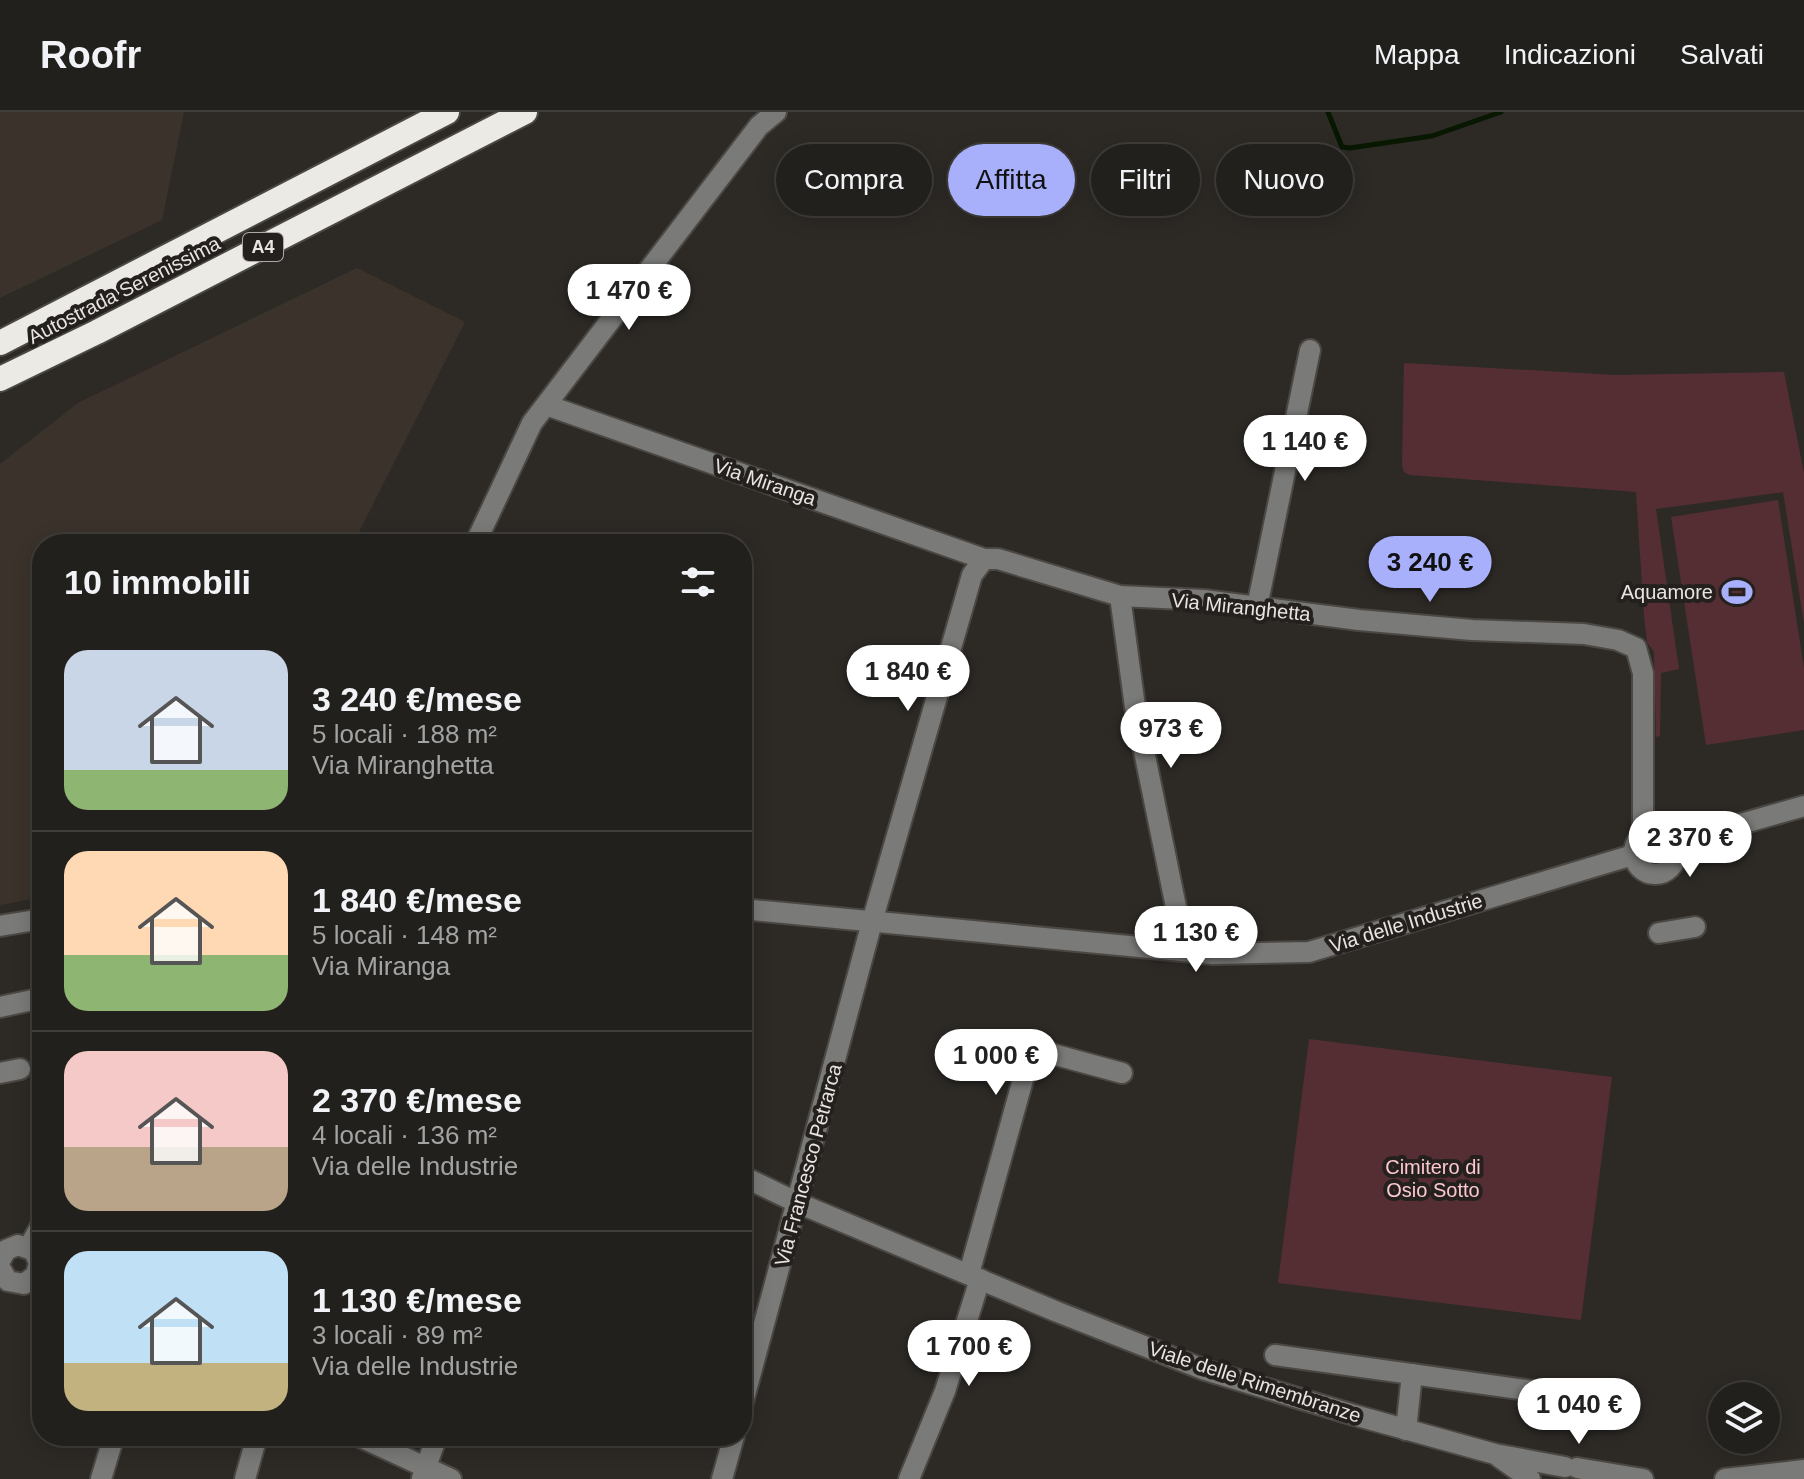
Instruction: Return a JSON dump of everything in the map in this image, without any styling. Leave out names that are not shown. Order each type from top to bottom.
[{"type":"highway","name":"Autostrada Serenissima","points":[[0,343],[447,112]]},
{"type":"highway","name":"Autostrada Serenissima","points":[[0,379],[525,112]]},
{"type":"street","points":[[480,534],[532,423],[759,126],[776,112]]},
{"type":"street","points":[[1257,607],[1310,350]]},
{"type":"street","name":"Via Miranga","points":[[546,405],[991,559]]},
{"type":"street","points":[[872,922],[972,575],[991,559]]},
{"type":"street","name":"Via Miranghetta","points":[[991,559],[1120,596],[1204,600],[1359,620],[1458,629],[1584,634],[1618,640],[1636,648],[1643,673],[1643,834]]},
{"type":"street","points":[[1120,596],[1135,707],[1185,951]]},
{"type":"street","points":[[1674,843],[1804,806]]},
{"type":"street","points":[[1661,832],[1674,843],[1674,861],[1659,874],[1644,871],[1636,864],[1633,855],[1635,844],[1643,834],[1661,832]]},
{"type":"street","name":"Via delle Industrie","points":[[752,910],[1213,954],[1309,952],[1633,855]]},
{"type":"street","points":[[0,926],[32,921]]},
{"type":"street","name":"Via Francesco Petrarca","points":[[752,1370],[872,922]]},
{"type":"street","points":[[1659,933],[1695,927]]},
{"type":"street","points":[[0,1007],[32,1000]]},
{"type":"street","points":[[909,1479],[945,1391],[1027,1065],[1033,1055],[1045,1052],[1122,1073]]},
{"type":"street","name":"Viale delle Rimembranze","points":[[752,1181],[798,1203],[1205,1370],[1406,1430],[1569,1473],[1643,1479]]},
{"type":"street","points":[[29,1247],[32,1242]]},
{"type":"street","points":[[32,1251],[29,1247],[12,1246],[2,1270],[24,1284],[32,1280]]},
{"type":"street","points":[[1275,1355],[1562,1395]]},
{"type":"street","points":[[1406,1430],[1412,1374]]},
{"type":"street","points":[[101,1479],[111,1446]]},
{"type":"street","points":[[245,1479],[254,1446]]},
{"type":"street","points":[[376,1446],[424,1473],[451,1479]]},
{"type":"street","points":[[424,1473],[433,1446]]},
{"type":"street","points":[[722,1479],[731,1446]]},
{"type":"street","name":"Viale delle Rimembranze","points":[[1495,1454],[1530,1479]]},
{"type":"street","points":[[1725,1479],[1804,1470]]},
{"type":"shaded area","points":[[0,112],[184,112],[162,220],[0,298]]},
{"type":"shaded area","points":[[357,268],[465,322],[358,534],[32,534],[32,899],[0,905],[0,464],[78,403]]},
{"type":"green space","points":[[1404,363],[1615,375],[1784,372],[1804,473],[1804,623],[1783,492],[1656,509],[1679,669],[1661,673],[1660,736],[1656,737],[1654,652],[1647,642],[1644,616],[1636,492],[1410,475],[1404,472]]},
{"type":"green space","name":"Aquamore","points":[[1778,500],[1804,668],[1804,730],[1706,745],[1671,517]]},
{"type":"green space","name":"Cimitero di Osio Sotto","points":[[1309,1039],[1612,1077],[1581,1320],[1278,1283]]},
{"type":"waterway","points":[[1328,112],[1342,147],[1350,148],[1432,136],[1501,112]]},
{"type":"place","name":"Aquamore","points":[[1737,592]]}]
